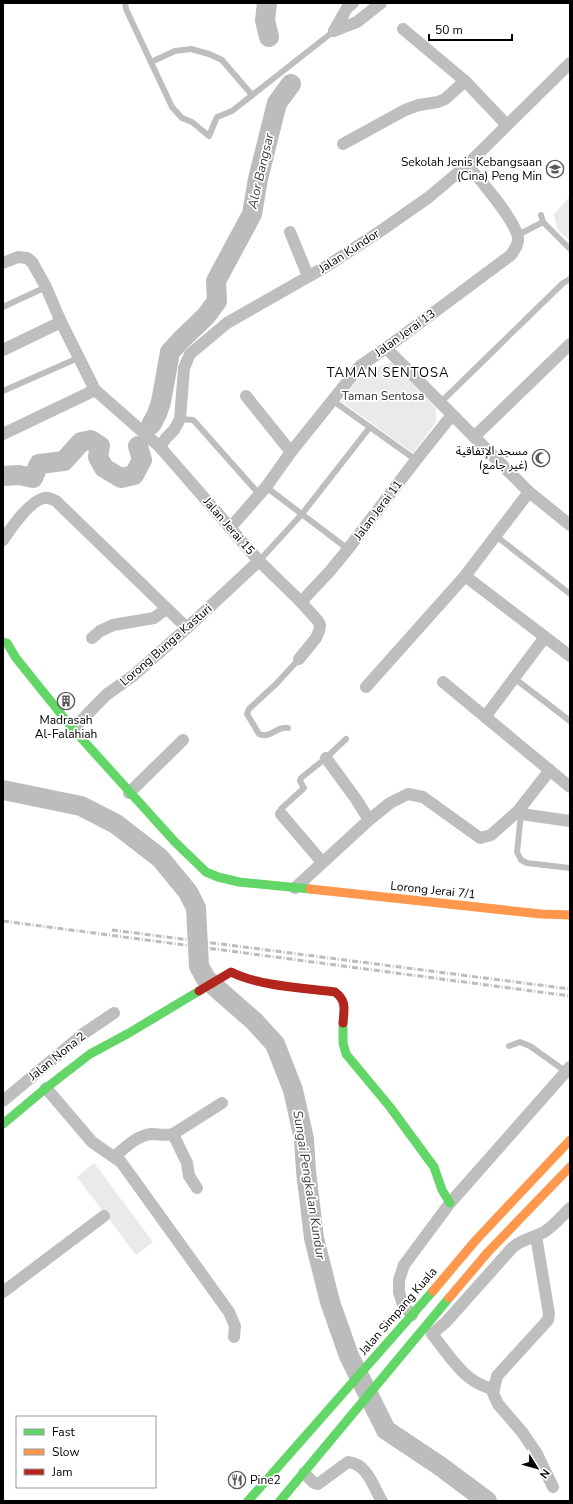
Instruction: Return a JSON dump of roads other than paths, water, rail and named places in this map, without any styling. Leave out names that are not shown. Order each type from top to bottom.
[{"type":"street","points":[[334,31],[347,8],[353,3]]},
{"type":"street","points":[[334,31],[357,22],[381,3]]},
{"type":"street","points":[[403,29],[465,81],[507,125]]},
{"type":"street","name":"Jalan Kundor","points":[[180,419],[184,368],[190,354],[227,323],[327,266],[429,197],[467,165],[570,63]]},
{"type":"street","points":[[343,144],[405,110],[445,99],[465,81]]},
{"type":"street","points":[[467,165],[487,187],[514,226],[518,235]]},
{"type":"street","points":[[290,232],[308,276]]},
{"type":"street","name":"Jalan Jerai 13","points":[[230,528],[263,490],[291,452],[360,366],[511,255],[518,243],[518,235]]},
{"type":"street","points":[[3,263],[18,257],[27,258],[32,262],[46,287],[78,358],[95,390],[3,434]]},
{"type":"street","points":[[3,350],[61,322]]},
{"type":"street","points":[[474,437],[570,344]]},
{"type":"street","points":[[386,348],[529,492],[570,525]]},
{"type":"street","name":"Jalan Jerai 15","points":[[95,390],[160,447],[260,562],[318,621],[320,625],[316,638],[299,658]]},
{"type":"street","points":[[246,396],[291,452]]},
{"type":"street","name":"Jalan Jerai 11","points":[[301,602],[348,549],[452,415]]},
{"type":"street","points":[[160,447],[174,430],[180,419]]},
{"type":"street","points":[[366,687],[466,576],[529,492]]},
{"type":"street","points":[[3,540],[34,504],[46,497],[51,498],[56,501],[187,628]]},
{"type":"street","name":"Lorong Bunga Kasturi","points":[[73,729],[106,695],[134,675],[260,562]]},
{"type":"street","points":[[466,576],[570,656]]},
{"type":"street","points":[[92,638],[100,631],[113,625],[154,618],[166,609]]},
{"type":"street","points":[[485,717],[545,637]]},
{"type":"street","name":"Lorong Jerai 7/1","points":[[3,642],[7,643],[16,658],[73,729],[129,793],[175,842],[206,872],[218,877],[239,882],[541,914],[570,915]]},
{"type":"street","points":[[443,682],[569,785]]},
{"type":"street","points":[[129,793],[183,740]]},
{"type":"street","points":[[326,758],[356,798],[369,820]]},
{"type":"street","points":[[294,888],[369,820],[390,803],[408,794],[423,798],[480,838],[491,835],[520,813],[550,770]]},
{"type":"street","points":[[520,813],[570,821]]},
{"type":"street","points":[[281,814],[322,862]]},
{"type":"street","points":[[3,1124],[90,1054],[129,1033],[228,974],[263,982],[335,992],[342,997],[344,1002],[344,1050],[390,1106],[434,1166],[442,1190],[450,1203]]},
{"type":"street","name":"Jalan Nona 2","points":[[3,1101],[83,1034],[114,1013]]},
{"type":"street","points":[[412,1315],[403,1305],[399,1292],[399,1280],[404,1265],[450,1203],[568,1069]]},
{"type":"street","points":[[46,1088],[92,1142],[121,1162],[144,1192],[229,1312],[235,1326],[234,1337]]},
{"type":"street","points":[[114,1157],[132,1142],[145,1135],[173,1134],[222,1103]]},
{"type":"street","points":[[173,1134],[187,1163],[189,1176],[197,1188]]},
{"type":"street","name":"Jalan Simpang Kuala","points":[[248,1501],[476,1240],[570,1140]]},
{"type":"street","points":[[280,1501],[383,1377],[426,1332],[488,1252],[570,1167]]},
{"type":"street","points":[[426,1332],[446,1322],[512,1248],[523,1240],[536,1236],[550,1228],[570,1208]]},
{"type":"street","points":[[3,1292],[104,1216]]},
{"type":"street","points":[[536,1236],[549,1314],[548,1320],[497,1376],[493,1393],[498,1404],[522,1432],[537,1454],[553,1487]]},
{"type":"street","points":[[426,1332],[466,1376],[480,1386],[494,1389]]},
{"type":"street","points":[[300,1477],[318,1484],[348,1462],[354,1463],[361,1467],[373,1482],[382,1501]]},
{"type":"street","points":[[291,1501],[300,1477]]},
{"type":"lane","points":[[125,3],[126,9],[172,107],[182,118],[192,122],[209,136],[217,117],[232,111],[334,31]]},
{"type":"lane","points":[[151,62],[175,51],[191,49],[209,54],[222,60],[252,95]]},
{"type":"lane","points":[[540,215],[543,222],[570,249]]},
{"type":"lane","points":[[518,235],[543,222]]},
{"type":"lane","points":[[440,403],[558,288],[570,279]]},
{"type":"lane","points":[[3,307],[46,287]]},
{"type":"lane","points":[[3,391],[78,358]]},
{"type":"lane","points":[[332,400],[416,460]]},
{"type":"lane","points":[[180,419],[192,420],[196,423],[263,490],[302,514],[348,549]]},
{"type":"lane","points":[[260,562],[302,514],[370,427]]},
{"type":"lane","points":[[496,536],[570,594]]},
{"type":"lane","points":[[288,728],[282,728],[267,736],[262,735],[247,714],[249,709],[276,684],[299,658]]},
{"type":"lane","points":[[514,678],[570,721]]},
{"type":"lane","points":[[281,814],[281,809],[304,788],[300,781],[301,778],[326,758],[346,739]]},
{"type":"lane","points":[[520,813],[517,852],[521,860],[527,863],[570,868]]},
{"type":"lane","points":[[509,1046],[520,1042],[530,1046],[568,1069]]},
{"type":"waterway","name":"Alor Bangsar","points":[[267,3],[265,20],[269,37]]},
{"type":"waterway","name":"Alor Bangsar","points":[[151,425],[161,402],[170,352],[206,316],[217,301],[216,281],[252,214],[258,179],[277,103],[291,84]]},
{"type":"waterway","name":"Alor Bangsar","points":[[3,476],[19,475],[33,478],[39,464],[64,461],[81,442],[91,440],[100,446],[98,457],[104,468],[121,478],[134,475],[142,460],[138,446]]},
{"type":"waterway","name":"Sungai Pengkalan Kundur","points":[[3,790],[81,806],[116,824],[160,858],[188,892],[196,908],[199,966],[206,979],[254,1021],[275,1044],[293,1090],[304,1139],[306,1171],[314,1238],[330,1302],[349,1356],[386,1430],[440,1466],[487,1501]]},
{"type":"railway","points":[[3,921],[570,996]]},
{"type":"railway","points":[[112,930],[570,989]]},
{"type":"place","name":"Sekolah Jenis Kebangsaan (Cina) Peng Min","points":[[555,169]]},
{"type":"place","name":"مسجد الإتفاقية (غير جامع)","points":[[541,458]]},
{"type":"place","name":"Madrasah Al-Falahiah","points":[[66,701]]},
{"type":"place","name":"Pine2","points":[[237,1480]]},
{"type":"district","name":"TAMAN SENTOSA","points":[[388,373]]},
{"type":"park label","name":"Taman Sentosa","points":[[383,396]]}]
